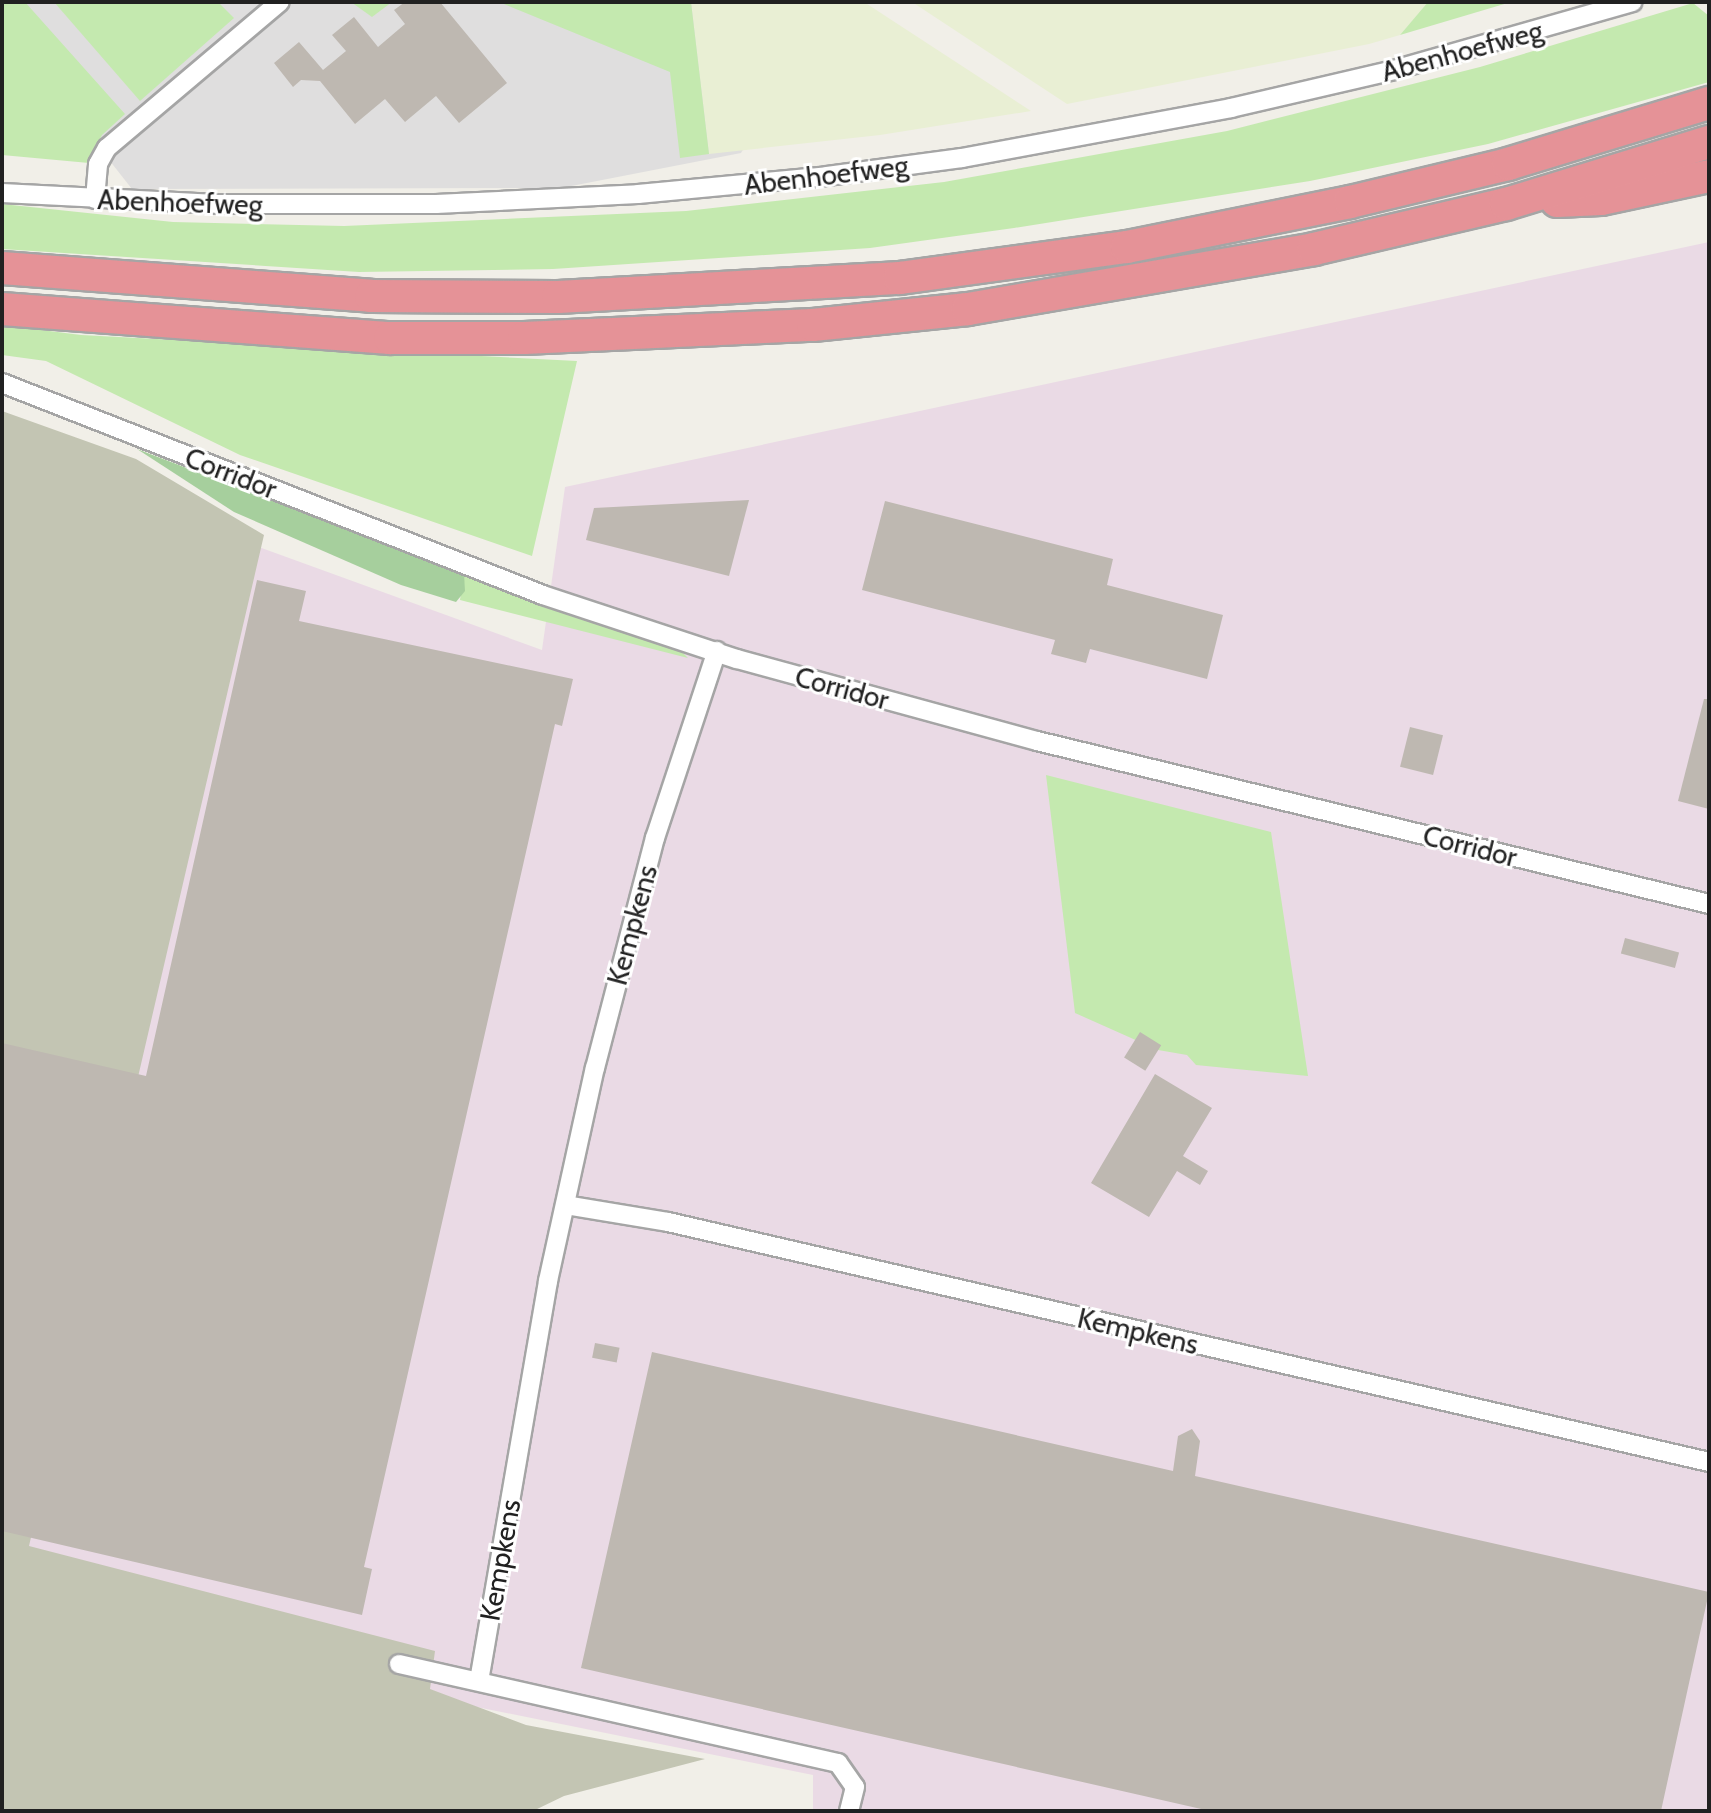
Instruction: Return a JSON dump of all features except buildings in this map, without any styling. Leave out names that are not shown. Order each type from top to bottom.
[{"type":"highway","points":[[2,268],[180,285],[417,296],[558,297],[900,278],[1127,247],[1350,202],[1508,164],[1709,103]]},
{"type":"highway","points":[[2,309],[390,338],[524,338],[813,325],[968,309],[1171,277],[1506,204],[1709,142]]},
{"type":"highway","points":[[1506,204],[1601,199],[1709,176]]},
{"type":"street","points":[[95,199],[98,164],[107,148],[280,2]]},
{"type":"street","name":"Abenhoefweg","points":[[2,193],[95,199],[449,204],[638,194],[857,172],[1091,136],[1231,108],[1394,70],[1633,2]]},
{"type":"street","name":"Corridor","points":[[2,383],[543,595],[717,651],[1037,741],[1709,904]]},
{"type":"street","name":"Kempkens","points":[[479,1681],[566,1205],[595,1068],[655,838],[717,651]]},
{"type":"street","name":"Kempkens","points":[[566,1205],[668,1222],[1709,1462]]},
{"type":"street","points":[[399,1664],[838,1763],[855,1787],[849,1811]]},
{"type":"shaded area","points":[[2,2],[829,2],[741,153],[561,188],[132,189],[2,24]]},
{"type":"shaded area","points":[[691,2],[864,2],[1031,111],[880,135],[709,154]]},
{"type":"shaded area","points":[[912,2],[1428,2],[1400,35],[1369,44],[1067,104]]},
{"type":"shaded area","points":[[1709,242],[1709,1811],[813,1811],[813,1775],[2,1611],[176,517],[542,650],[565,487]]},
{"type":"shaded area","points":[[2,411],[136,459],[264,535],[29,1546],[435,1651],[430,1689],[526,1725],[705,1759],[564,1796],[533,1811],[2,1811]]},
{"type":"green space","points":[[2,2],[25,2],[125,114],[102,135],[89,163],[2,155]]},
{"type":"green space","points":[[54,2],[218,2],[234,18],[140,101]]},
{"type":"green space","points":[[351,2],[392,2],[372,17]]},
{"type":"green space","points":[[499,2],[691,2],[709,154],[680,158],[670,72]]},
{"type":"green space","points":[[1428,2],[1511,2],[1400,35]]},
{"type":"green space","points":[[1693,3],[1709,16],[1709,82],[1488,144],[1310,181],[1014,228],[870,248],[553,269],[359,272],[2,249],[2,204],[173,222],[344,226],[686,211],[944,182],[1227,131],[1480,67]]},
{"type":"green space","points":[[2,325],[81,335],[577,361],[532,556],[240,455],[46,361],[2,355]]},
{"type":"green space","points":[[137,449],[464,574],[465,591],[456,602],[401,585],[234,512]]},
{"type":"green space","points":[[464,574],[679,649],[688,658],[460,600]]},
{"type":"green space","points":[[1046,775],[1271,832],[1308,1076],[1196,1065],[1187,1055],[1158,1050],[1075,1013]]}]
